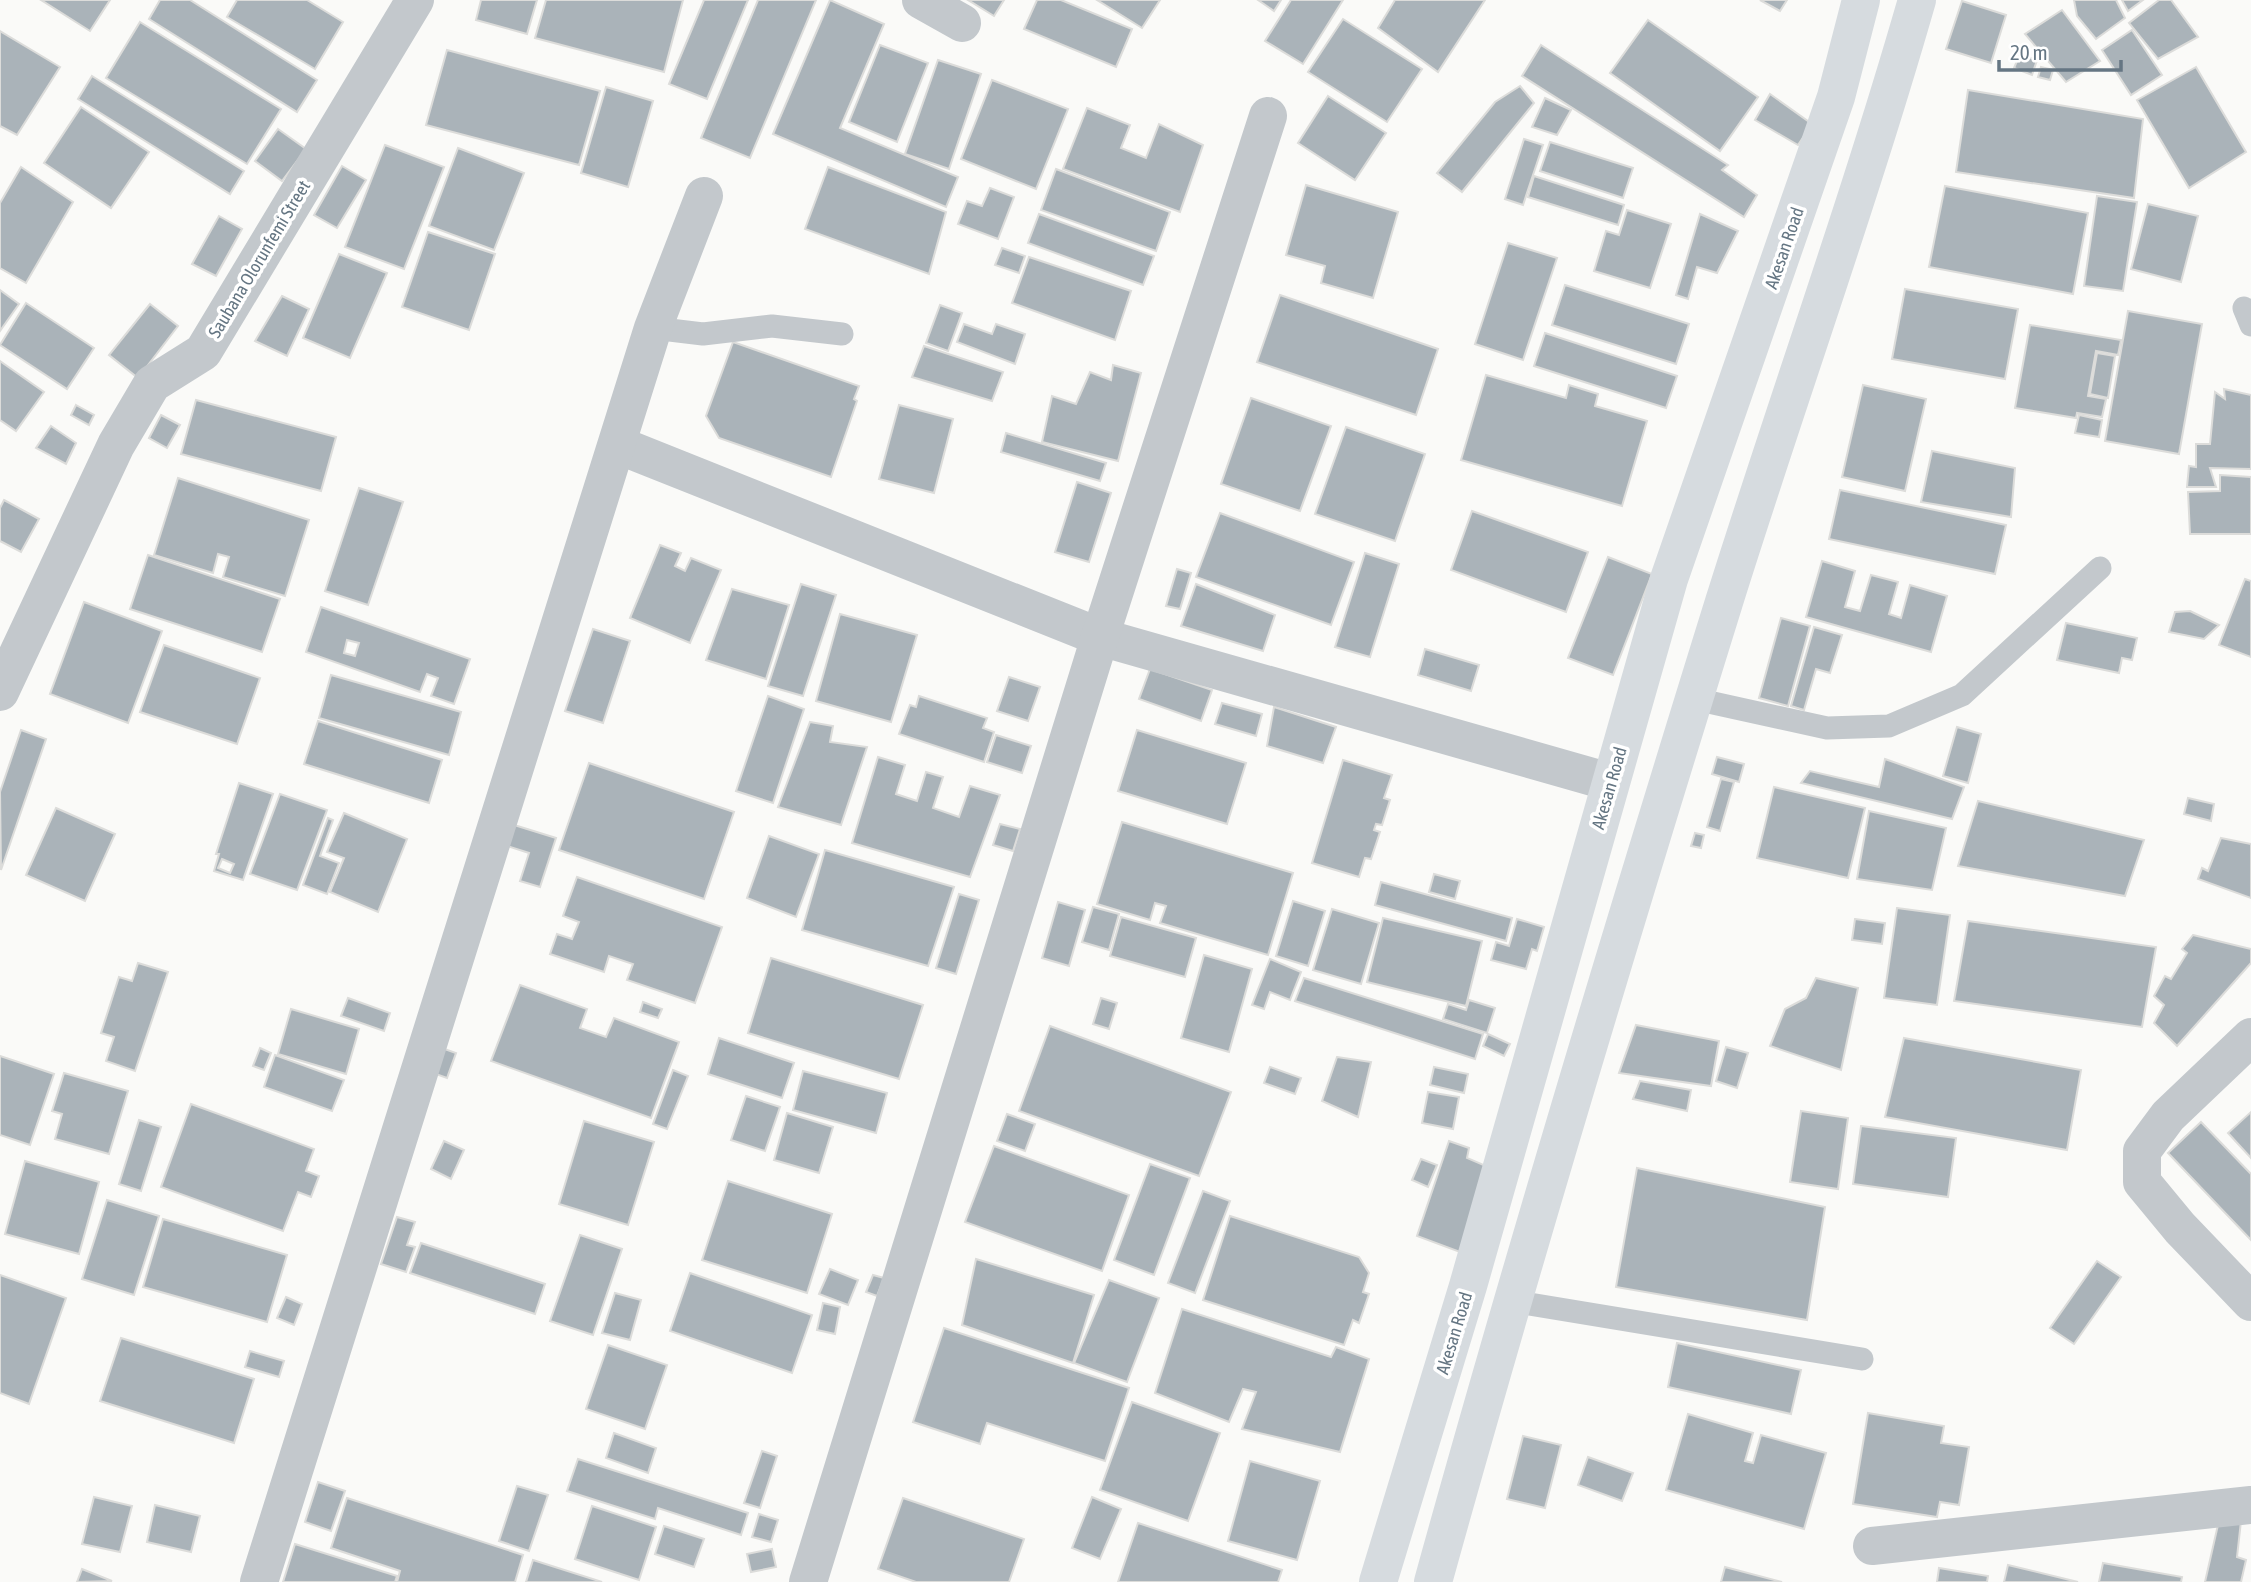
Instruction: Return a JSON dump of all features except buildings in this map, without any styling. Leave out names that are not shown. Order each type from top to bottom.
[{"type":"street","name":"Saubana Olorunfemi Street","points":[[0,692],[116,445],[146,394],[152,384],[203,352],[415,0]]},
{"type":"street","points":[[921,0],[962,23]]},
{"type":"street","name":"Akesan Road","points":[[1378,1582],[1468,1286],[1669,579],[1836,97],[1861,0]]},
{"type":"street","points":[[1433,1582],[1511,1301],[1695,699],[1880,131],[1917,0]]},
{"type":"street","points":[[808,1582],[1100,637],[1268,117]]},
{"type":"street","points":[[259,1582],[653,328],[704,196]]},
{"type":"street","points":[[618,445],[1100,637],[1610,782]]},
{"type":"street","points":[[2251,1037],[2168,1116],[2142,1151],[2142,1182],[2180,1228],[2251,1302]]},
{"type":"street","points":[[1872,1546],[2251,1505]]},
{"type":"lane","points":[[653,328],[703,334],[772,326],[842,334]]},
{"type":"lane","points":[[1695,699],[1827,727],[1889,726],[1962,695],[2100,568]]},
{"type":"lane","points":[[1511,1301],[1862,1359]]}]
